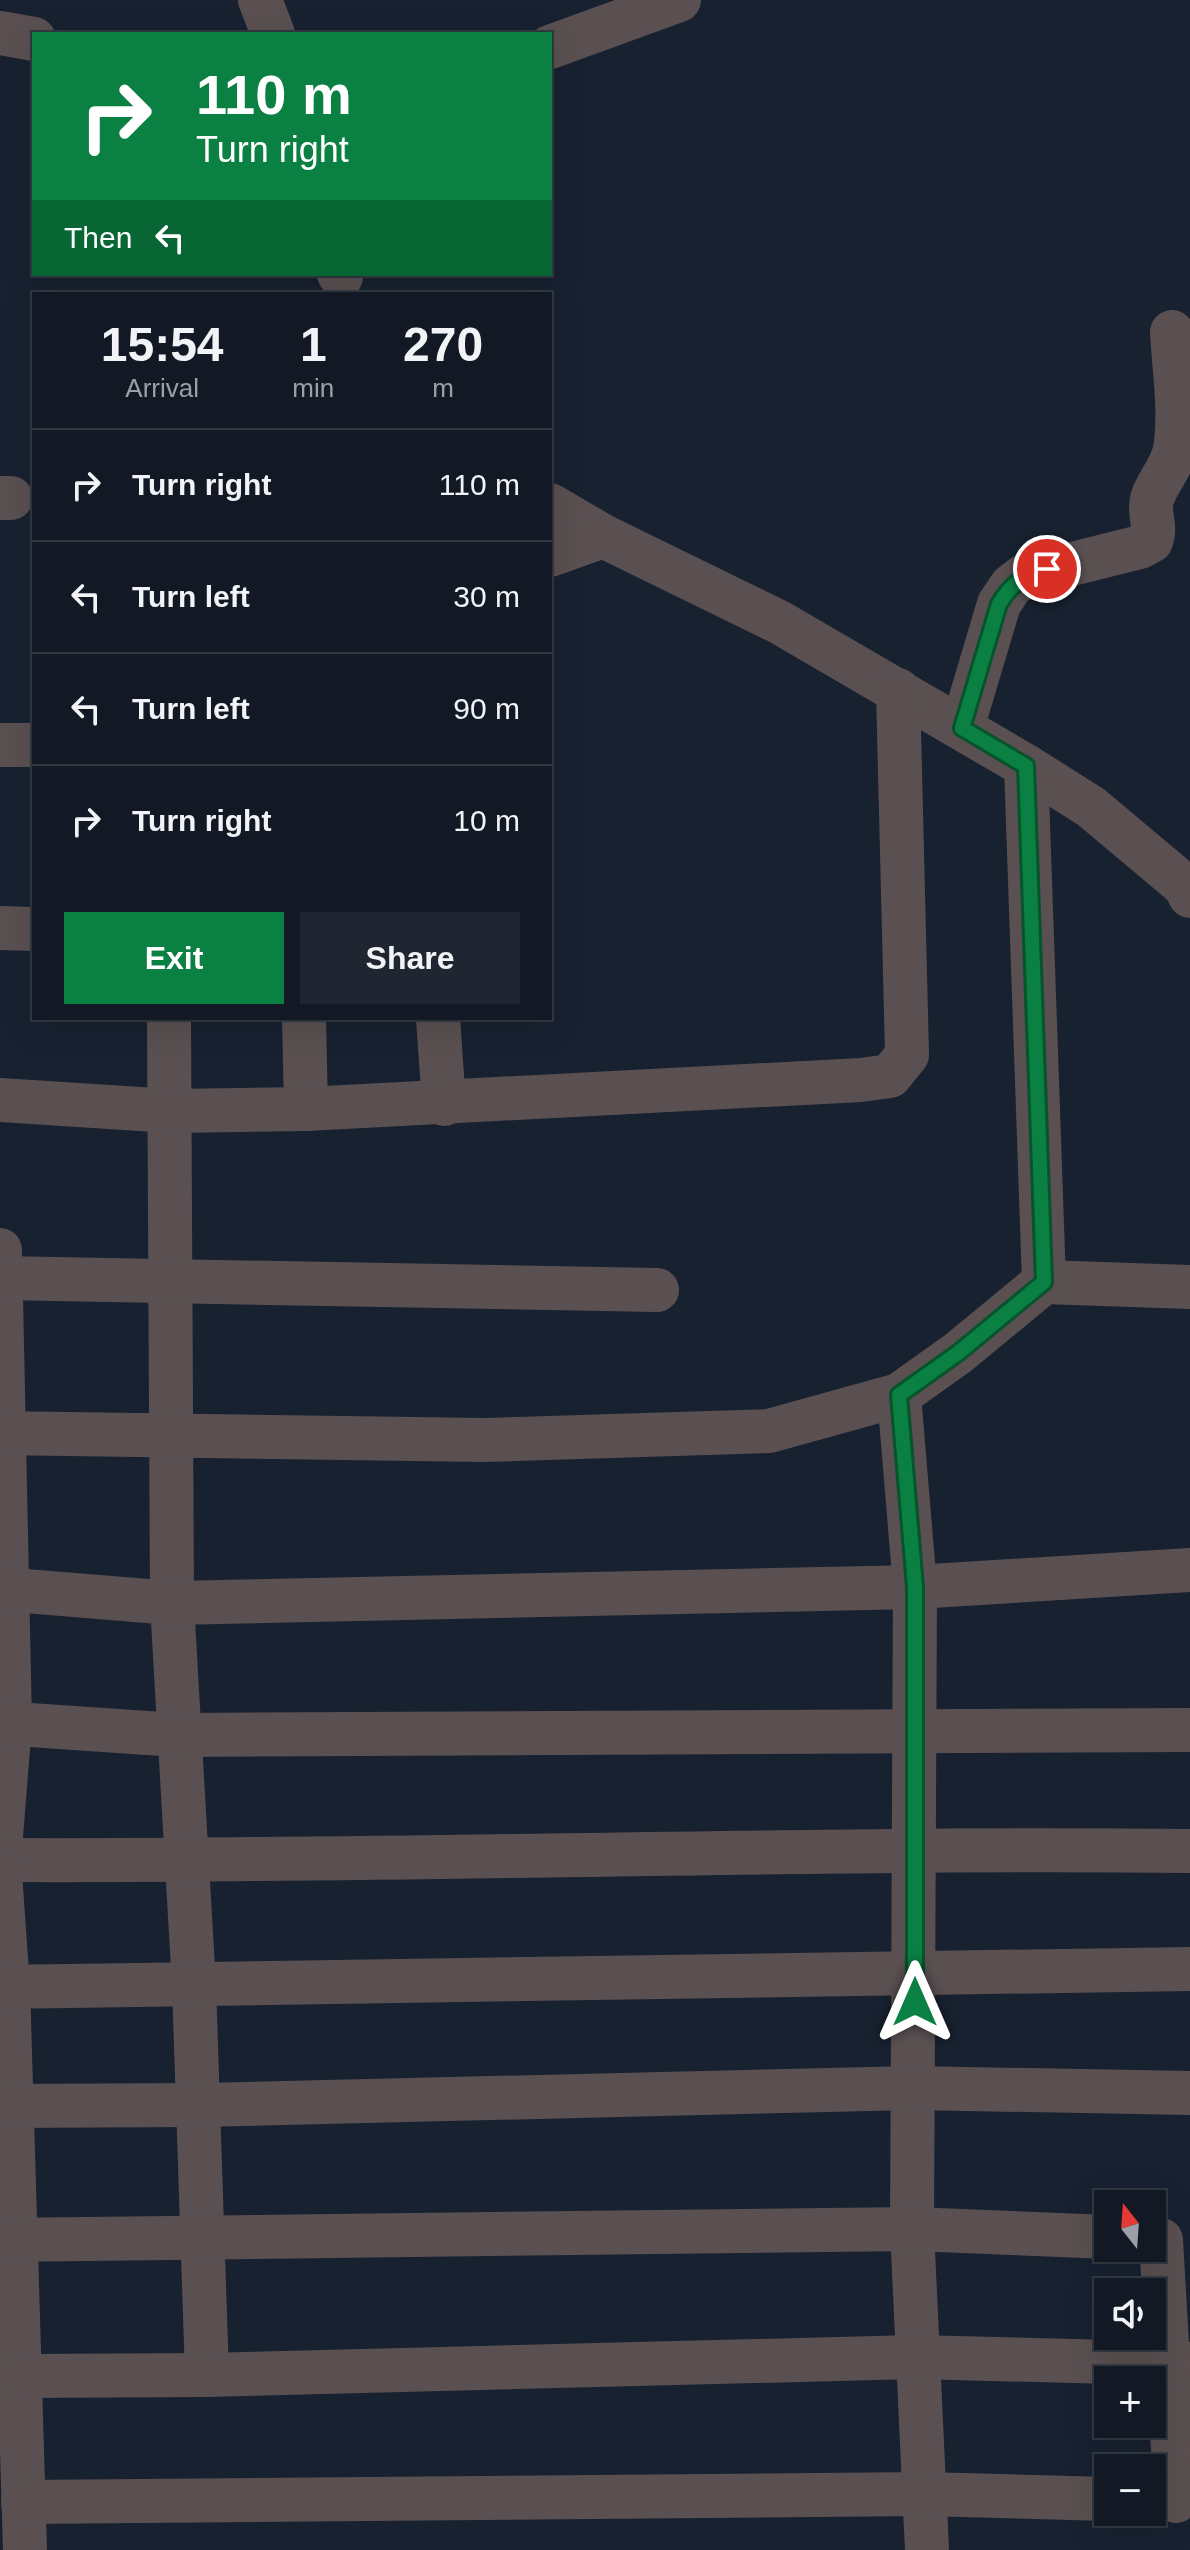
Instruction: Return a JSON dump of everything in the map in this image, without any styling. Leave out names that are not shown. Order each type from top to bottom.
[{"type":"street","points":[[260,0],[272,32]]},
{"type":"street","points":[[552,46],[636,9],[679,0]]},
{"type":"street","points":[[0,33],[32,39]]},
{"type":"street","points":[[962,728],[999,604],[1011,586],[1024,576],[1140,547],[1151,541],[1155,530],[1150,509],[1153,495],[1175,450],[1172,332]]},
{"type":"street","points":[[552,506],[603,536],[779,622],[1026,766],[1091,807],[1185,886],[1190,896]]},
{"type":"street","points":[[552,554],[603,536]]},
{"type":"street","points":[[0,1100],[171,1111],[306,1109],[444,1104],[890,1076],[907,1055],[898,690]]},
{"type":"street","points":[[0,745],[32,745]]},
{"type":"street","points":[[1026,766],[1044,1282]]},
{"type":"street","points":[[0,928],[32,929]]},
{"type":"street","points":[[169,1020],[174,1433],[172,1603],[177,1735],[194,1986],[207,2375]]},
{"type":"street","points":[[304,1020],[306,1109]]},
{"type":"street","points":[[438,1020],[444,1104]]},
{"type":"street","points":[[0,1250],[5,1724],[0,1849]]},
{"type":"street","points":[[1,1278],[657,1290]]},
{"type":"street","points":[[1,1433],[174,1433],[485,1440],[769,1431],[899,1395],[958,1353],[1044,1282],[1190,1287]]},
{"type":"street","points":[[899,1395],[915,1587],[912,2229],[915,2357],[927,2550]]},
{"type":"street","points":[[2,1589],[172,1603],[915,1587],[1190,1570]]},
{"type":"street","points":[[5,1724],[177,1735],[1190,1730]]},
{"type":"street","points":[[0,1860],[187,1861],[912,1848],[1190,1851]]},
{"type":"street","points":[[0,1873],[8,2240],[20,2376],[18,2530],[924,2494],[1094,2499]]},
{"type":"street","points":[[4,1987],[1190,1969]]},
{"type":"street","points":[[6,2106],[199,2105],[913,2088],[1190,2093]]},
{"type":"street","points":[[8,2240],[912,2229],[1094,2236]]},
{"type":"street","points":[[1168,2239],[1180,2364],[1173,2500]]},
{"type":"street","points":[[20,2376],[207,2375],[915,2357],[1180,2364]]},
{"type":"route","points":[[915,2002],[912,1848],[915,1587],[899,1395],[958,1353],[1044,1282],[1026,766],[962,728],[999,604],[1011,586],[1024,576],[1047,569]]}]
